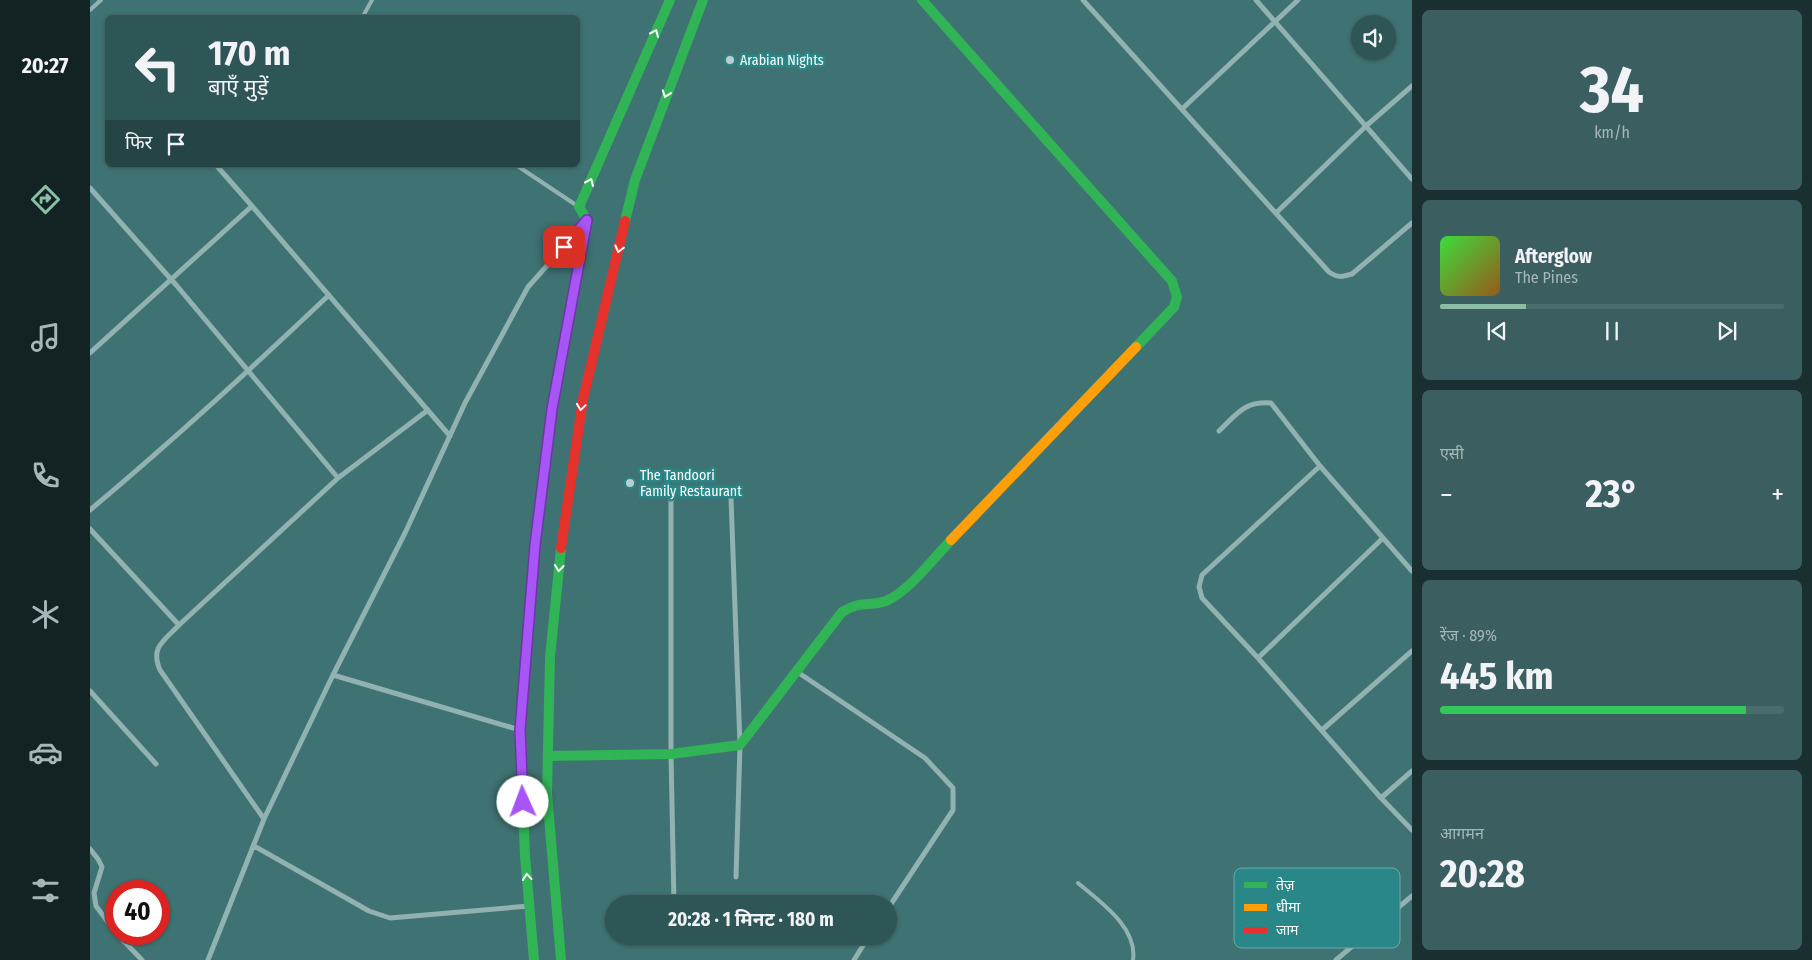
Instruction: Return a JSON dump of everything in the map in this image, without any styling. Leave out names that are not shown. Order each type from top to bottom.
[{"type":"street","points":[[534,960],[525,856],[520,730],[535,545],[552,409],[587,220],[579,207],[670,0]]},
{"type":"street","points":[[561,960],[547,793],[550,657],[562,542],[582,398],[635,180],[703,0]]},
{"type":"street","points":[[548,756],[671,754],[740,745],[842,612],[858,603],[882,602],[900,593],[1174,307],[1177,301],[1177,292],[1172,281],[922,0]]},
{"type":"street","points":[[1083,0],[1329,272],[1340,278],[1352,274],[1412,223]]},
{"type":"street","points":[[1256,0],[1412,179]]},
{"type":"street","points":[[1182,109],[1298,0]]},
{"type":"street","points":[[1276,213],[1366,126],[1412,86]]},
{"type":"street","points":[[218,167],[450,436]]},
{"type":"street","points":[[90,188],[171,279],[338,478]]},
{"type":"street","points":[[90,353],[252,206]]},
{"type":"street","points":[[208,960],[264,820],[333,675],[405,533],[466,403],[528,286],[587,220]]},
{"type":"street","points":[[90,510],[150,460],[248,372],[329,295]]},
{"type":"street","points":[[1219,431],[1247,406],[1259,402],[1271,403],[1320,466],[1412,571]]},
{"type":"street","points":[[264,820],[160,670],[156,660],[157,649],[179,625],[338,478],[428,410]]},
{"type":"street","points":[[1320,466],[1202,575],[1199,587],[1202,598],[1258,658],[1381,798],[1412,830]]},
{"type":"street","points":[[671,488],[671,754],[674,895]]},
{"type":"street","points":[[731,498],[740,745],[736,877]]},
{"type":"street","points":[[90,530],[179,625]]},
{"type":"street","points":[[1258,658],[1383,538]]},
{"type":"street","points":[[1322,730],[1412,651]]},
{"type":"street","points":[[796,671],[925,758],[953,788],[953,810],[897,895]]},
{"type":"street","points":[[333,675],[520,730]]},
{"type":"street","points":[[90,691],[156,764]]},
{"type":"street","points":[[1381,798],[1412,771]]},
{"type":"street","points":[[254,846],[369,911],[390,918],[529,906]]},
{"type":"street","points":[[90,849],[102,867],[94,893],[96,906],[105,918]]},
{"type":"street","points":[[1400,906],[1412,896]]},
{"type":"street","points":[[128,945],[142,960]]},
{"type":"street","points":[[854,960],[864,945]]},
{"type":"street","points":[[1338,959],[1351,948]]},
{"type":"lane","points":[[90,10],[101,0]]},
{"type":"lane","points":[[364,15],[372,0]]},
{"type":"lane","points":[[519,167],[579,207]]},
{"type":"lane","points":[[1078,883],[1110,910],[1124,926],[1130,938],[1134,955],[1133,960]]},
{"type":"traffic: fast","points":[[554,399],[587,220],[579,207],[670,0]]},
{"type":"traffic: fast","points":[[625,221],[635,180],[703,0]]},
{"type":"traffic: fast","points":[[922,0],[1172,281],[1177,297],[1174,307],[1136,347]]},
{"type":"traffic: fast","points":[[548,756],[671,754],[740,745],[842,612],[855,606],[880,603],[894,597],[912,582],[951,540]]},
{"type":"traffic: fast","points":[[561,548],[550,657],[547,793],[561,960]]},
{"type":"traffic: fast","points":[[525,669],[520,730],[525,856],[534,960]]},
{"type":"traffic: slow","points":[[951,540],[1136,347]]},
{"type":"traffic: jam","points":[[561,548],[583,399],[625,221]]},
{"type":"traffic: jam","points":[[525,669],[535,545],[554,399]]},
{"type":"place","name":"Arabian Nights","points":[[730,60]]},
{"type":"place","name":"The Tandoori Family Restaurant","points":[[630,483]]},
{"type":"route","points":[[523,802],[520,730],[535,545],[552,409],[587,220],[564,247]]}]
